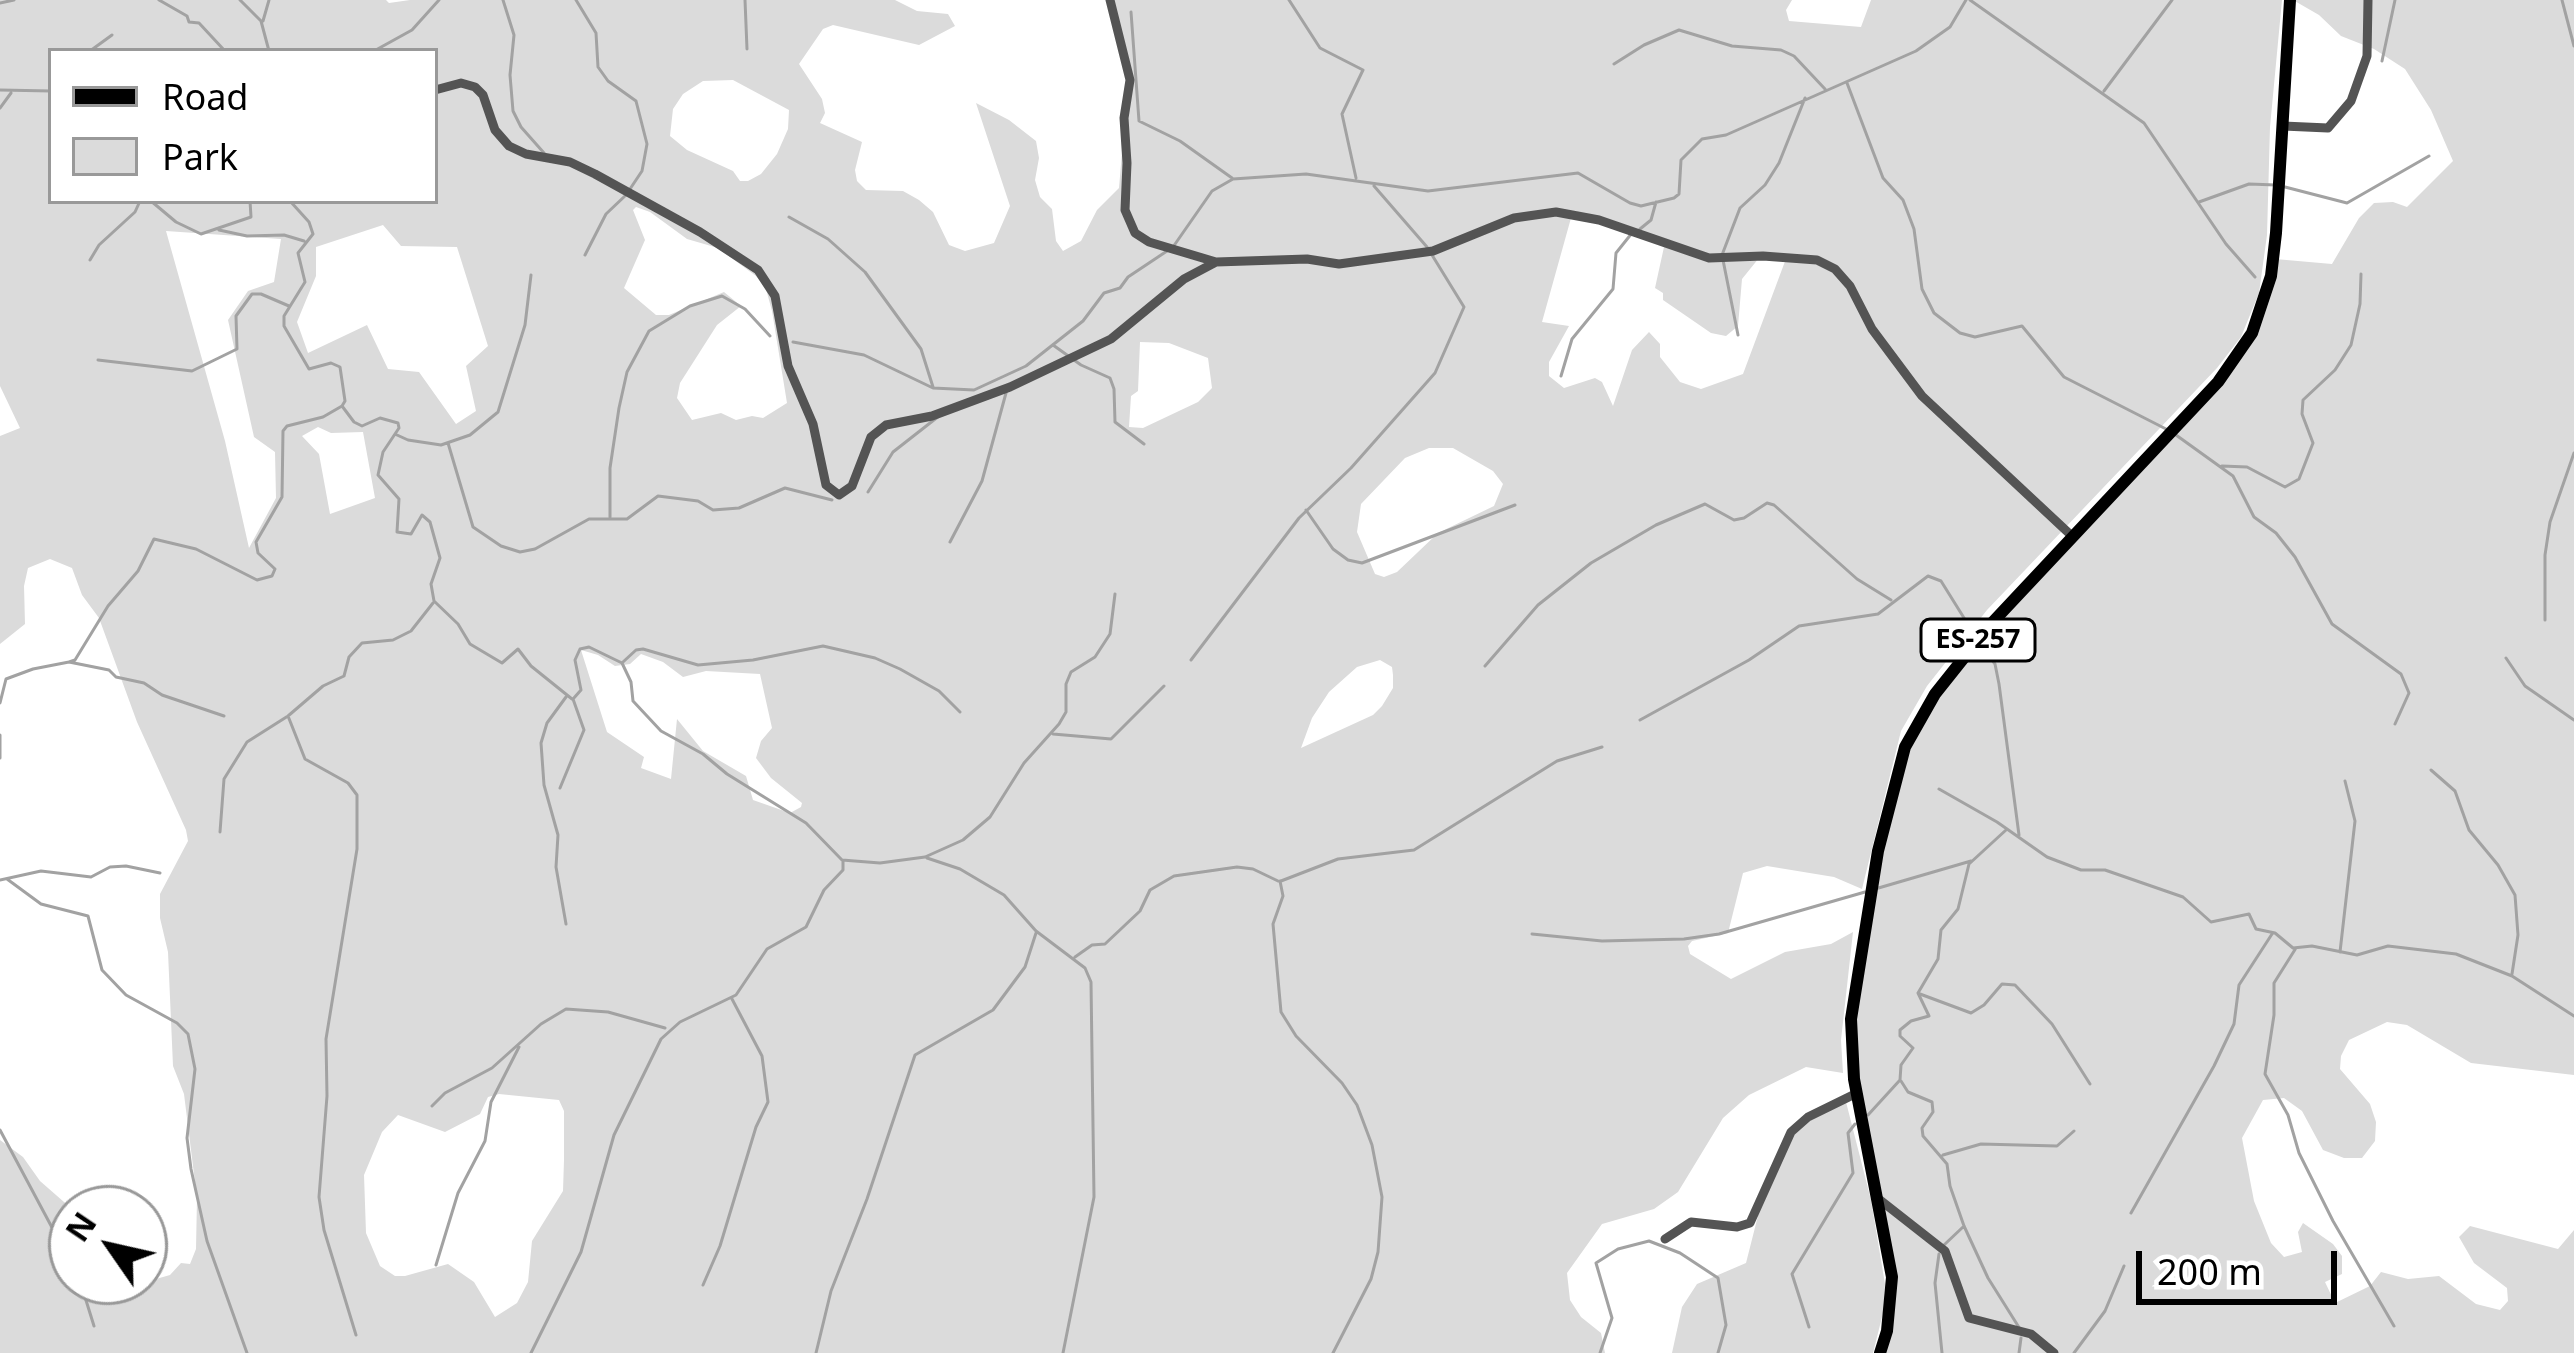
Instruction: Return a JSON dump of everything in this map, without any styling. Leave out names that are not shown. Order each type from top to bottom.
[{"type":"main road","name":"ES-257","points":[[1880,1353],[1892,1277],[1851,1040],[1854,990],[1879,851],[1905,747],[1924,709],[1964,657],[2218,382],[2252,333],[2271,276],[2290,1]]},
{"type":"street","points":[[1110,0],[1130,80],[1124,118],[1125,210],[1141,238],[1216,262],[1307,259],[1339,264],[1448,247],[1514,218],[1556,212],[1599,220],[1709,258],[1817,260],[1850,286],[1872,329],[1922,396],[2073,537]]},
{"type":"street","points":[[2283,126],[2328,128],[2351,101],[2367,56],[2368,0]]},
{"type":"street","points":[[438,89],[461,83],[475,87],[483,95],[495,130],[509,146],[595,174],[707,237],[766,278],[775,296],[791,375],[813,424],[826,485],[839,495],[851,486],[871,436],[886,425],[932,416],[1010,387],[1111,339],[1184,279],[1216,262]]},
{"type":"street","points":[[1665,1240],[1691,1222],[1737,1227],[1750,1223],[1791,1132],[1808,1117],[1857,1093]]},
{"type":"street","points":[[1880,1200],[1945,1251],[1970,1318],[2031,1334],[2054,1353]]},
{"type":"green space","points":[[0,0],[895,0],[917,11],[948,14],[955,26],[919,45],[833,25],[823,29],[799,64],[822,99],[825,113],[820,123],[862,142],[857,181],[866,190],[903,191],[919,200],[933,212],[949,245],[965,251],[994,243],[1010,206],[976,103],[1036,141],[1035,180],[1040,197],[1052,209],[1056,241],[1063,251],[1081,241],[1097,210],[1119,188],[1128,81],[1110,0],[1792,0],[1786,10],[1789,21],[1861,27],[1871,0],[2282,0],[2270,127],[2267,235],[2259,293],[2241,337],[1987,610],[1927,686],[1901,731],[1862,889],[1834,877],[1767,866],[1743,873],[1728,933],[1688,946],[1690,954],[1731,979],[1785,952],[1831,944],[1853,932],[1841,1040],[1843,1073],[1806,1067],[1749,1095],[1723,1118],[1678,1192],[1654,1209],[1602,1224],[1567,1273],[1570,1300],[1581,1317],[1601,1333],[1605,1353],[0,1353],[0,1140],[23,1157],[48,1188],[48,1305],[168,1305],[168,1276],[181,1263],[190,1264],[196,1249],[197,1198],[184,1094],[173,1066],[168,952],[160,918],[160,894],[188,841],[186,830],[137,722],[99,618],[82,595],[72,568],[50,559],[28,568],[25,624],[0,644],[0,436],[20,428],[0,386]],"holes":[[[733,80],[789,110],[788,129],[777,154],[761,174],[748,181],[740,181],[733,171],[687,150],[670,136],[673,109],[683,94],[703,81]],[[633,210],[650,212],[687,239],[718,248],[756,276],[766,289],[772,311],[787,403],[763,418],[736,420],[721,413],[692,420],[677,398],[680,383],[717,325],[741,306],[724,292],[669,315],[656,315],[624,288],[645,240]],[[1571,218],[1613,224],[1664,247],[1655,288],[1663,293],[1663,300],[1711,333],[1726,336],[1738,326],[1742,279],[1763,253],[1787,256],[1743,374],[1701,389],[1680,382],[1660,357],[1660,344],[1649,332],[1632,350],[1613,406],[1602,382],[1595,378],[1564,388],[1549,376],[1549,362],[1569,326],[1542,322]],[[383,225],[401,246],[457,247],[488,346],[466,366],[476,411],[456,424],[419,372],[388,369],[367,325],[308,353],[297,322],[316,276],[316,247]],[[166,231],[281,239],[274,282],[248,291],[228,320],[254,437],[275,452],[276,498],[249,548],[225,441]],[[1140,342],[1169,343],[1208,358],[1212,388],[1198,402],[1143,428],[1129,427],[1131,396],[1138,391]],[[318,427],[331,433],[363,432],[375,498],[330,514],[319,454],[302,436]],[[1429,448],[1453,448],[1493,471],[1503,484],[1494,506],[1438,533],[1397,572],[1384,577],[1375,574],[1357,532],[1361,504],[1405,458]],[[581,650],[615,666],[630,664],[641,654],[683,677],[706,671],[760,674],[772,728],[756,758],[801,807],[790,813],[753,800],[746,776],[703,751],[677,719],[671,779],[641,768],[644,757],[607,732]],[[1380,660],[1392,667],[1393,688],[1382,706],[1373,715],[1301,748],[1329,692],[1357,667]],[[488,1097],[559,1100],[564,1111],[563,1191],[532,1241],[528,1282],[517,1303],[495,1317],[474,1282],[448,1264],[405,1276],[395,1276],[380,1266],[366,1233],[364,1175],[382,1132],[398,1115],[445,1132],[480,1114]]]},
{"type":"green space","points":[[2293,0],[2574,0],[2574,1075],[2471,1063],[2407,1025],[2387,1022],[2349,1040],[2341,1056],[2340,1069],[2370,1104],[2375,1141],[2362,1158],[2344,1158],[2323,1150],[2302,1111],[2284,1098],[2263,1100],[2242,1138],[2254,1201],[2271,1243],[2284,1257],[2302,1252],[2298,1232],[2303,1223],[2333,1244],[2342,1256],[2342,1274],[2325,1282],[2335,1303],[2370,1286],[2381,1272],[2408,1279],[2439,1276],[2476,1304],[2500,1310],[2508,1301],[2507,1288],[2474,1263],[2459,1237],[2470,1226],[2558,1249],[2574,1230],[2574,1353],[1881,1353],[1892,1309],[1852,1040],[1865,928],[1911,735],[1936,692],[2250,343],[2275,259],[2332,264],[2359,218],[2374,203],[2407,207],[2453,161],[2431,110],[2405,69],[2341,36]]},
{"type":"green space","points":[[1845,1098],[1871,1200],[1885,1284],[1873,1353],[1672,1353],[1682,1307],[1697,1284],[1746,1263],[1763,1196],[1788,1133]]},
{"type":"waterway","points":[[0,3],[14,0]]},
{"type":"waterway","points":[[159,0],[187,16],[189,22],[199,23],[222,48]]},
{"type":"waterway","points":[[240,0],[261,21],[268,48]]},
{"type":"waterway","points":[[263,21],[269,0]]},
{"type":"waterway","points":[[379,48],[412,30],[439,0]]},
{"type":"waterway","points":[[503,0],[514,35],[513,111],[544,153]]},
{"type":"waterway","points":[[576,0],[596,33],[598,67],[608,81],[636,101],[647,144],[642,171],[606,214],[585,255]]},
{"type":"waterway","points":[[745,0],[747,49]]},
{"type":"waterway","points":[[1289,0],[1320,48],[1363,70],[1342,114],[1356,178]]},
{"type":"waterway","points":[[793,342],[864,355],[933,388],[974,390],[1026,366],[1083,321],[1104,293],[1120,288],[1128,277],[1173,247],[1212,191],[1233,179],[1306,174],[1428,191],[1578,173],[1641,206],[1674,198],[1679,194],[1681,160],[1702,139],[1726,135],[1916,51],[1950,27],[1966,0]]},
{"type":"waterway","points":[[1970,0],[2144,123],[2226,244],[2255,277]]},
{"type":"waterway","points":[[2104,91],[2172,0]]},
{"type":"waterway","points":[[2382,61],[2395,0]]},
{"type":"waterway","points":[[2562,0],[2574,46]]},
{"type":"waterway","points":[[1131,12],[1139,121],[1180,141],[1232,178]]},
{"type":"waterway","points":[[1614,64],[1679,30],[1732,46],[1781,50],[1794,56],[1825,89]]},
{"type":"waterway","points":[[94,48],[112,35]]},
{"type":"waterway","points":[[1847,83],[1883,178],[1903,200],[1914,229],[1922,289],[1934,313],[1960,333],[1975,337],[2022,326],[2064,377],[2168,430]]},
{"type":"waterway","points":[[0,90],[48,91]]},
{"type":"waterway","points":[[0,108],[11,93]]},
{"type":"waterway","points":[[1738,335],[1722,255],[1740,208],[1765,185],[1779,163],[1805,98]]},
{"type":"waterway","points":[[2285,187],[2347,203],[2429,156]]},
{"type":"waterway","points":[[2199,202],[2249,184],[2276,185]]},
{"type":"waterway","points":[[1374,186],[1427,247]]},
{"type":"waterway","points":[[1640,229],[1651,220],[1656,202]]},
{"type":"waterway","points":[[90,260],[139,204]]},
{"type":"waterway","points":[[155,204],[201,234],[251,217],[250,204]]},
{"type":"waterway","points":[[293,204],[313,234],[298,253],[305,282],[284,316],[284,326],[309,369],[331,363],[340,367],[342,406],[354,422],[362,426],[380,418],[398,423],[378,475],[399,499],[397,532],[411,534],[422,515],[430,522],[440,558],[431,584],[434,601],[458,624],[470,644],[502,663],[518,649],[531,666],[572,699]]},
{"type":"waterway","points":[[789,217],[828,239],[865,272],[921,349],[933,387]]},
{"type":"waterway","points":[[219,230],[304,241]]},
{"type":"waterway","points":[[1561,376],[1572,339],[1613,289],[1616,253],[1632,233]]},
{"type":"waterway","points":[[1191,660],[1299,518],[1351,468],[1435,373],[1464,307],[1432,255]]},
{"type":"waterway","points":[[2222,466],[2247,467],[2285,487],[2299,479],[2313,443],[2302,414],[2303,400],[2335,370],[2351,345],[2361,274]]},
{"type":"waterway","points":[[397,435],[441,445],[470,435],[498,412],[525,325],[531,275]]},
{"type":"waterway","points":[[98,360],[192,371],[237,349],[236,316],[252,294],[289,306]]},
{"type":"waterway","points":[[610,517],[610,468],[619,408],[627,372],[649,331],[690,306],[722,296],[745,309],[770,336]]},
{"type":"waterway","points":[[1053,345],[1110,378],[1115,422],[1144,444]]},
{"type":"waterway","points":[[950,542],[982,481],[1006,393]]},
{"type":"waterway","points":[[69,662],[138,571],[154,539],[196,549],[257,580],[272,576],[275,569],[258,553],[256,542],[282,497],[283,431],[342,406]]},
{"type":"waterway","points":[[868,492],[893,452],[939,416]]},
{"type":"waterway","points":[[2176,435],[2233,476],[2254,517],[2276,533],[2295,557],[2332,624],[2401,674],[2409,693],[2395,724]]},
{"type":"waterway","points":[[448,443],[473,527],[501,546],[520,552],[535,549],[589,519],[627,519],[658,496],[698,501],[713,510],[739,508],[785,488],[832,500]]},
{"type":"waterway","points":[[2545,620],[2550,522],[2574,453]]},
{"type":"waterway","points":[[1485,666],[1538,605],[1591,563],[1656,525],[1705,504],[1734,520],[1767,503],[1774,505],[1857,579],[1891,600]]},
{"type":"waterway","points":[[1306,510],[1333,549],[1362,563],[1515,505]]},
{"type":"waterway","points":[[1640,720],[1749,660],[1799,626],[1878,614],[1928,576],[1941,581],[1974,634]]},
{"type":"waterway","points":[[560,788],[584,730],[573,699],[581,690],[575,660],[580,649],[589,647],[622,663],[633,701],[661,731],[806,823],[842,860],[880,863],[925,857],[963,840],[990,817],[1024,763],[1059,724],[1066,712],[1071,672],[1095,657],[1110,634],[1115,594]]},
{"type":"waterway","points":[[220,832],[224,779],[247,742],[344,676],[349,657],[362,643],[393,640],[411,631],[433,603]]},
{"type":"waterway","points":[[1979,642],[1995,664],[2019,835]]},
{"type":"waterway","points":[[623,662],[643,649],[698,665],[823,646],[900,669],[939,691],[960,712]]},
{"type":"waterway","points":[[2506,658],[2525,686],[2574,720]]},
{"type":"waterway","points":[[0,703],[6,679],[69,662],[109,670],[116,677],[144,683],[162,695],[224,716]]},
{"type":"waterway","points":[[1053,734],[1111,739],[1164,686]]},
{"type":"waterway","points":[[566,697],[547,723],[541,743],[544,785],[558,835],[556,867],[566,924]]},
{"type":"waterway","points":[[288,716],[305,759],[348,783],[357,795],[357,849],[326,1039],[319,1197],[324,1230],[356,1335]]},
{"type":"waterway","points":[[0,735],[0,758]]},
{"type":"waterway","points":[[1281,881],[1338,859],[1414,850],[1557,761],[1602,747]]},
{"type":"waterway","points":[[2431,770],[2455,791],[2469,830],[2515,895],[2518,935],[2512,974]]},
{"type":"waterway","points":[[2340,952],[2355,821],[2345,781]]},
{"type":"waterway","points":[[1939,789],[2047,857],[2081,870],[2105,870],[2183,897],[2211,922],[2249,914],[2256,929],[2275,933],[2293,948],[2312,946],[2357,955],[2388,946],[2456,954],[2512,976],[2574,1016]]},
{"type":"waterway","points":[[1918,993],[1938,959],[1941,930],[1958,909],[1969,864],[2006,830]]},
{"type":"waterway","points":[[927,858],[960,869],[1004,895],[1036,931],[1085,968],[1091,982],[1094,1197],[1063,1353]]},
{"type":"waterway","points":[[531,1353],[581,1252],[614,1135],[661,1039],[680,1022],[736,995],[767,949],[806,927],[824,890],[843,870],[843,861]]},
{"type":"waterway","points":[[1875,889],[1971,861]]},
{"type":"waterway","points":[[0,880],[41,871],[91,877],[110,867],[126,866],[160,873]]},
{"type":"waterway","points":[[1075,957],[1092,945],[1105,944],[1140,911],[1150,890],[1174,876],[1237,867],[1278,881]]},
{"type":"waterway","points":[[7,879],[41,904],[88,916],[102,970],[126,995],[188,1034],[195,1069],[187,1138],[191,1169],[207,1241],[247,1353]]},
{"type":"waterway","points":[[1280,881],[1283,896],[1273,924],[1281,1012],[1357,1105],[1372,1145],[1382,1197],[1371,1279],[1333,1353]]},
{"type":"waterway","points":[[1532,934],[1602,941],[1684,939],[1719,934],[1865,892]]},
{"type":"waterway","points":[[816,1353],[831,1291],[915,1055],[993,1010],[1025,967],[1036,933]]},
{"type":"waterway","points":[[2131,1213],[2214,1066],[2234,1024],[2239,985],[2272,934]]},
{"type":"waterway","points":[[2296,948],[2274,983],[2265,1074],[2288,1115],[2299,1153],[2333,1221],[2394,1326]]},
{"type":"waterway","points":[[1920,994],[1971,1013],[2002,984],[2015,985],[2052,1024],[2090,1084]]},
{"type":"waterway","points":[[1868,1115],[1900,1080],[1901,1065],[1913,1048],[1900,1030],[1929,1016],[1918,993]]},
{"type":"waterway","points":[[703,1285],[768,1102],[762,1056],[732,999]]},
{"type":"waterway","points":[[432,1106],[445,1093],[492,1068],[541,1024],[566,1009],[608,1012],[665,1028]]},
{"type":"waterway","points":[[436,1265],[458,1193],[485,1141],[491,1102],[519,1047]]},
{"type":"waterway","points":[[1901,1081],[1908,1092],[1932,1102],[1923,1136],[1947,1164],[1964,1226],[1988,1278],[2020,1329]]},
{"type":"waterway","points":[[1809,1327],[1792,1274],[1853,1173],[1848,1133],[1855,1124]]},
{"type":"waterway","points":[[0,1130],[48,1220]]},
{"type":"waterway","points":[[1943,1155],[1981,1144],[2057,1146],[2074,1131]]},
{"type":"waterway","points":[[1944,1245],[1963,1227]]},
{"type":"waterway","points":[[1600,1353],[1612,1318],[1596,1263],[1618,1249],[1649,1241],[1680,1253],[1718,1278],[1726,1325],[1718,1353]]},
{"type":"waterway","points":[[1939,1254],[1935,1283],[1942,1353]]},
{"type":"waterway","points":[[2074,1353],[2105,1311],[2124,1266]]},
{"type":"waterway","points":[[87,1305],[94,1326]]},
{"type":"waterway","points":[[2019,1353],[2021,1338]]}]
